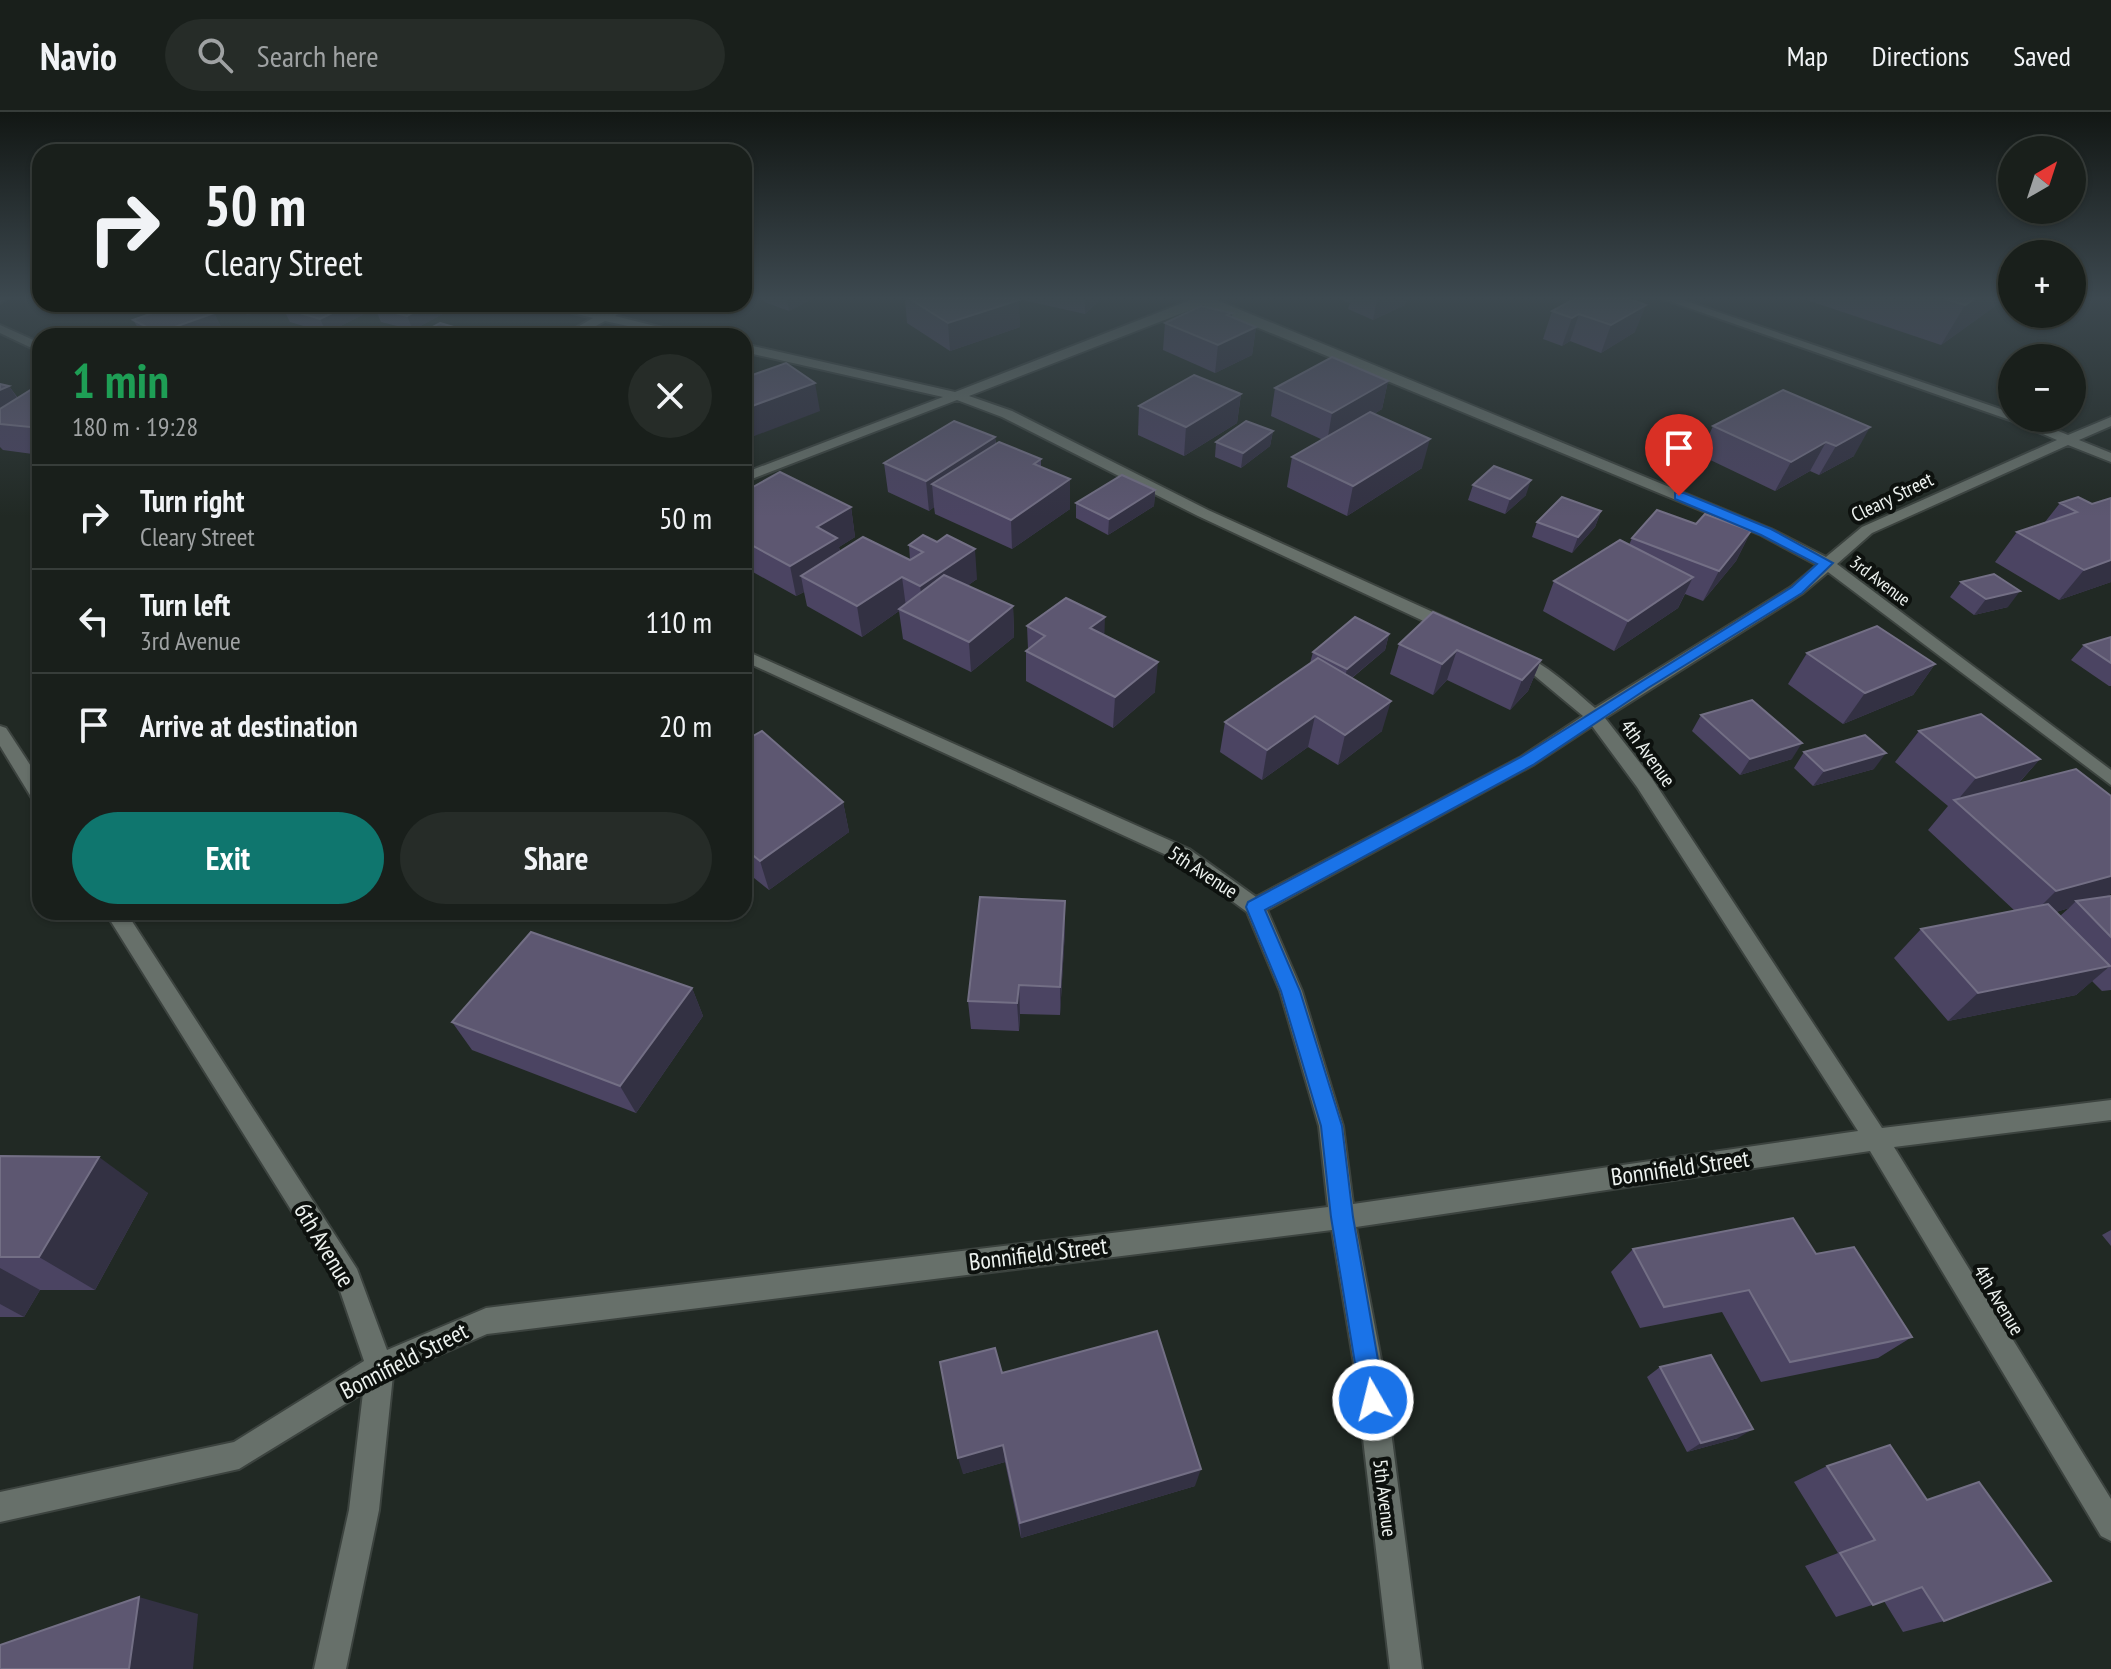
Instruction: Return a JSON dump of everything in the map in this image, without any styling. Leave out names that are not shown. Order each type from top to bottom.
[{"type":"street","points":[[848,372],[960,397],[1007,414],[1203,513],[1470,636]]},
{"type":"street","points":[[752,475],[1023,372]]},
{"type":"street","name":"3rd Avenue","points":[[1379,372],[1766,532],[1826,563],[2111,779]]},
{"type":"street","points":[[1881,372],[1998,412]]},
{"type":"street","name":"Cleary Street","points":[[1255,907],[1527,761],[1797,590],[1867,530],[2111,421]]},
{"type":"street","points":[[2049,432],[2111,458]]},
{"type":"street","name":"4th Avenue","points":[[1499,651],[1541,672],[1594,716],[1644,782],[1876,1139],[2111,1526]]},
{"type":"street","name":"5th Avenue","points":[[752,659],[1182,854],[1255,907],[1291,991],[1331,1126],[1342,1217],[1369,1370],[1406,1669]]},
{"type":"street","points":[[0,732],[32,782]]},
{"type":"street","name":"6th Avenue","points":[[120,920],[348,1278],[380,1367],[364,1510],[330,1669]]},
{"type":"street","name":"Bonnifield Street","points":[[0,1507],[239,1455],[380,1367],[486,1321],[1342,1217],[1876,1139],[2111,1110]]},
{"type":"building","points":[[762,372],[799,372],[815,383],[752,406],[752,375]]},
{"type":"building","points":[[1305,372],[1366,372],[1388,381],[1332,413],[1275,388]]},
{"type":"building","points":[[1194,375],[1241,394],[1186,427],[1139,406]]},
{"type":"building","points":[[32,389],[32,427],[0,424],[0,409]]},
{"type":"building","points":[[1783,390],[1870,427],[1836,446],[1826,442],[1791,462],[1713,426]]},
{"type":"building","points":[[1370,412],[1430,439],[1353,486],[1292,457]]},
{"type":"building","points":[[954,421],[995,437],[926,481],[884,463]]},
{"type":"building","points":[[1246,421],[1273,431],[1243,453],[1216,442]]},
{"type":"building","points":[[999,442],[1041,459],[1034,464],[1070,479],[1011,520],[932,484]]},
{"type":"building","points":[[1494,466],[1531,480],[1510,499],[1473,485]]},
{"type":"building","points":[[780,472],[851,507],[817,527],[837,538],[790,566],[752,545],[752,488]]},
{"type":"building","points":[[1122,475],[1155,490],[1109,519],[1076,503]]},
{"type":"building","points":[[1562,497],[1601,511],[1578,537],[1537,522]]},
{"type":"building","points":[[2078,497],[2092,504],[2111,498],[2111,560],[2084,570],[2017,532],[2077,512],[2060,503]]},
{"type":"building","points":[[1657,510],[1696,524],[1705,514],[1751,531],[1719,571],[1632,538]]},
{"type":"building","points":[[923,535],[937,542],[947,535],[975,549],[920,586],[902,577],[857,606],[801,576],[863,537],[910,560],[923,552],[909,545]]},
{"type":"building","points":[[1620,540],[1693,577],[1628,621],[1554,581]]},
{"type":"building","points":[[1994,574],[2020,591],[1986,599],[1961,582]]},
{"type":"building","points":[[944,575],[1013,606],[969,642],[899,609]]},
{"type":"building","points":[[1066,598],[1105,617],[1090,628],[1158,662],[1115,697],[1026,651],[1045,636],[1027,626]]},
{"type":"building","points":[[1433,612],[1541,660],[1522,680],[1457,650],[1442,664],[1399,644]]},
{"type":"building","points":[[1355,617],[1389,634],[1347,669],[1313,652]]},
{"type":"building","points":[[1877,626],[1935,664],[1865,693],[1807,653]]},
{"type":"building","points":[[2111,637],[2111,663],[2084,645]]},
{"type":"building","points":[[1318,658],[1391,701],[1345,735],[1315,716],[1267,750],[1225,722]]},
{"type":"building","points":[[1752,700],[1802,743],[1750,759],[1701,715]]},
{"type":"building","points":[[1981,714],[2040,759],[1976,778],[1919,731]]},
{"type":"building","points":[[762,731],[843,802],[760,861],[752,854],[752,737]]},
{"type":"building","points":[[1865,735],[1886,753],[1824,771],[1804,752]]},
{"type":"building","points":[[2076,769],[2111,796],[2111,876],[2056,891],[1954,800]]},
{"type":"building","points":[[2111,896],[2111,937],[2076,901]]},
{"type":"building","points":[[980,897],[1065,901],[1060,987],[1019,985],[1017,1003],[968,1001]]},
{"type":"building","points":[[2048,904],[2110,966],[1978,993],[1921,929]]},
{"type":"building","points":[[531,932],[692,988],[620,1086],[452,1022]]},
{"type":"building","points":[[0,1156],[99,1157],[39,1257],[0,1257]]},
{"type":"building","points":[[1793,1218],[1816,1254],[1854,1247],[1912,1337],[1790,1362],[1749,1290],[1664,1307],[1633,1249]]},
{"type":"building","points":[[1157,1331],[1201,1469],[1020,1523],[1003,1445],[958,1458],[940,1362],[995,1348],[1002,1373]]},
{"type":"building","points":[[1711,1355],[1753,1429],[1701,1443],[1660,1367]]},
{"type":"building","points":[[1890,1445],[1927,1500],[1979,1482],[2051,1581],[1944,1621],[1922,1587],[1873,1605],[1840,1553],[1875,1540],[1827,1466]]},
{"type":"building","points":[[139,1597],[129,1669],[0,1669],[0,1645]]},
{"type":"route","points":[[1373,1400],[1342,1217],[1331,1126],[1291,991],[1255,907],[1527,761],[1643,684],[1797,590],[1826,563],[1766,532],[1679,496]]}]
